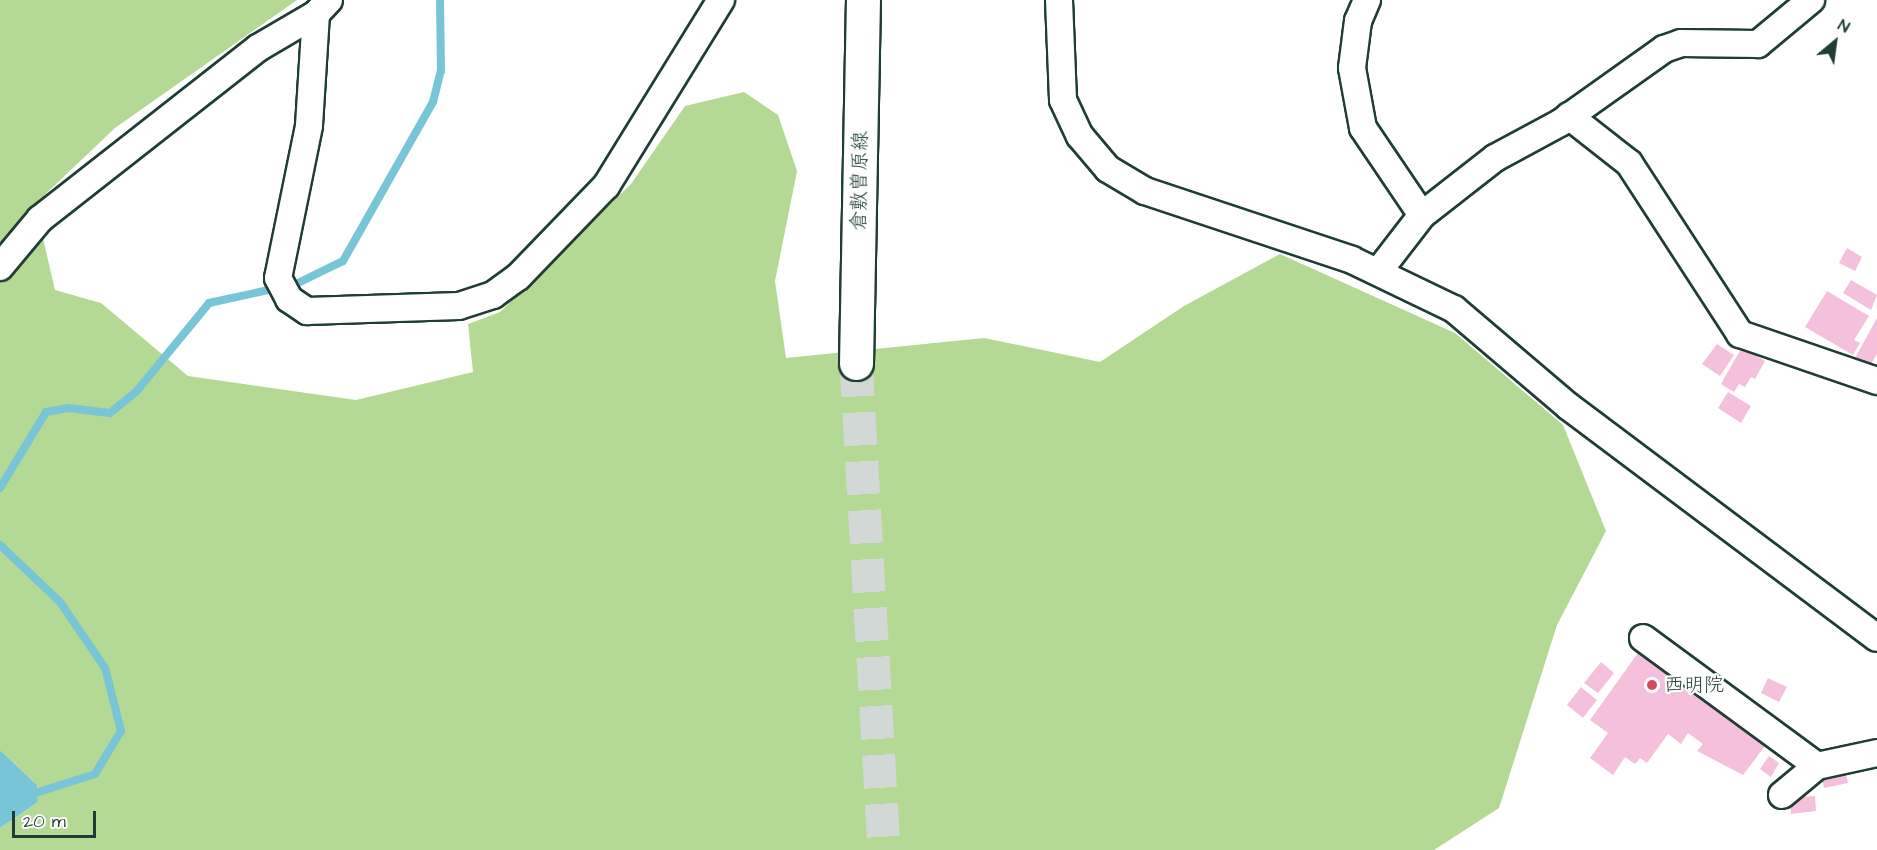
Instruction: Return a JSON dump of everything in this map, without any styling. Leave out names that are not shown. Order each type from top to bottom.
[{"type":"street","points":[[322,7],[309,126],[284,227],[283,287],[307,311],[459,306],[493,295],[518,277],[606,186],[721,0]]},
{"type":"street","name":"倉敷曽原線","points":[[856,363],[863,0]]},
{"type":"street","points":[[1059,0],[1063,100],[1080,136],[1108,169],[1145,191],[1378,272],[1454,309],[1568,406],[1877,638]]},
{"type":"street","points":[[1367,0],[1358,21],[1352,68],[1363,128],[1422,215]]},
{"type":"street","points":[[1378,272],[1422,215],[1495,158],[1569,116],[1664,49],[1681,43],[1758,44],[1806,2]]},
{"type":"street","points":[[0,267],[40,219],[258,48],[322,7]]},
{"type":"street","points":[[1569,116],[1629,163],[1740,334],[1877,381]]},
{"type":"street","points":[[1643,638],[1817,766]]},
{"type":"street","points":[[1782,795],[1817,766],[1877,753]]},
{"type":"green space","points":[[0,0],[297,0],[115,128],[35,204],[55,290],[101,303],[188,376],[356,400],[473,372],[468,324],[500,312],[631,184],[685,106],[744,92],[778,115],[797,171],[775,281],[786,358],[984,338],[1100,362],[1184,306],[1280,254],[1455,333],[1563,425],[1606,531],[1557,625],[1499,808],[1434,850],[0,850],[0,828],[38,802],[37,785],[0,750]]},
{"type":"water","points":[[0,750],[37,785],[38,802],[0,828]]},
{"type":"building","points":[[1847,248],[1862,257],[1855,271],[1839,263]]},
{"type":"building","points":[[1851,280],[1877,295],[1871,310],[1843,293]]},
{"type":"building","points":[[1827,291],[1869,316],[1854,340],[1860,343],[1853,355],[1805,327]]},
{"type":"building","points":[[1877,318],[1877,354],[1869,368],[1854,360]]},
{"type":"building","points":[[1717,344],[1734,355],[1720,376],[1702,364]]},
{"type":"building","points":[[1742,347],[1765,361],[1755,379],[1751,377],[1745,387],[1739,384],[1734,392],[1721,384]]},
{"type":"building","points":[[1728,392],[1751,406],[1741,423],[1718,408]]},
{"type":"building","name":"西明院","points":[[1640,650],[1768,742],[1743,775],[1697,751],[1703,744],[1688,733],[1681,744],[1668,734],[1647,763],[1640,758],[1635,764],[1625,757],[1613,775],[1590,758],[1608,733],[1590,720]]},
{"type":"building","points":[[1601,662],[1614,673],[1598,693],[1584,683]]},
{"type":"building","points":[[1768,678],[1787,687],[1779,702],[1761,693]]},
{"type":"building","points":[[1581,687],[1597,700],[1583,718],[1567,705]]},
{"type":"building","points":[[1769,756],[1779,763],[1771,777],[1760,769]]},
{"type":"building","points":[[1845,769],[1848,783],[1824,788],[1821,774]]},
{"type":"building","points":[[1815,796],[1816,811],[1791,814],[1789,798]]},
{"type":"waterway","points":[[0,488],[46,412],[68,408],[110,413],[136,392],[209,303],[296,284],[343,261],[433,102],[441,71],[440,0]]},
{"type":"waterway","points":[[0,545],[60,602],[105,668],[121,731],[95,774],[29,795]]},
{"type":"tunnel","points":[[856,363],[884,850]]},
{"type":"place","name":"西明院","points":[[1652,685]]}]
